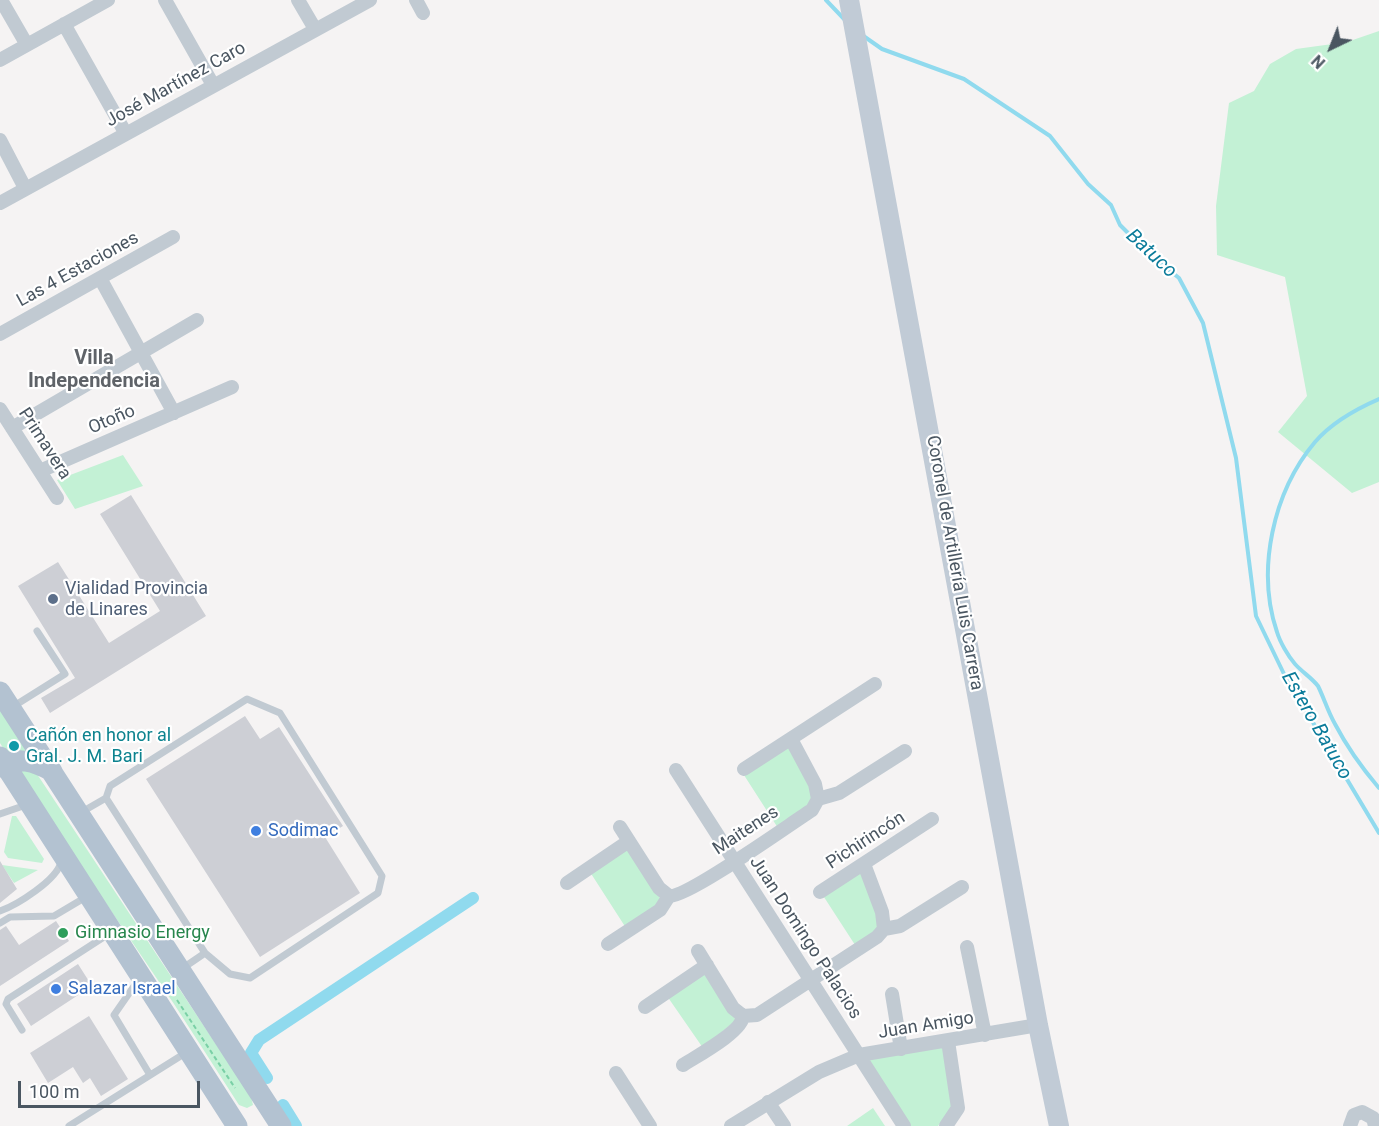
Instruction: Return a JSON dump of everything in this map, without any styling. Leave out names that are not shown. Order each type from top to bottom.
[{"type":"main road","points":[[6,700],[281,1126]]},
{"type":"main road","points":[[52,771],[26,761],[2,763],[234,1120],[249,1116],[258,1109],[263,1098]]},
{"type":"main road","points":[[0,788],[26,798]]},
{"type":"street","points":[[1,0],[27,45]]},
{"type":"street","points":[[165,0],[213,85]]},
{"type":"street","points":[[298,0],[315,29]]},
{"type":"street","name":"José Martínez Caro","points":[[0,202],[370,0]]},
{"type":"street","points":[[416,0],[423,13]]},
{"type":"street","name":"Coronel de Artillería Luis Carrera","points":[[849,0],[1038,1024],[1059,1126]]},
{"type":"street","points":[[0,60],[101,2]]},
{"type":"street","points":[[64,24],[126,134]]},
{"type":"street","points":[[0,140],[26,188]]},
{"type":"street","name":"Las 4 Estaciones","points":[[2,330],[173,237]]},
{"type":"street","points":[[100,278],[174,413]]},
{"type":"street","points":[[12,428],[197,320]]},
{"type":"street","name":"Otoño","points":[[40,471],[232,387]]},
{"type":"street","name":"Primavera","points":[[0,409],[57,498]]},
{"type":"street","points":[[744,769],[875,684]]},
{"type":"street","points":[[791,739],[815,784],[818,799]]},
{"type":"street","name":"Maitenes","points":[[608,944],[660,910],[669,896],[681,895],[812,810],[818,799],[839,793],[905,751]]},
{"type":"street","name":"Juan Domingo Palacios","points":[[676,770],[904,1126]]},
{"type":"street","name":"Pichirincón","points":[[820,892],[932,819]]},
{"type":"street","points":[[620,827],[659,888],[669,896]]},
{"type":"street","points":[[567,882],[629,841]]},
{"type":"street","points":[[864,864],[882,912],[884,929]]},
{"type":"street","points":[[698,951],[733,1008],[743,1016],[757,1014],[877,937],[884,929],[900,926],[962,887]]},
{"type":"street","points":[[967,947],[985,1035]]},
{"type":"street","points":[[645,1007],[707,965]]},
{"type":"street","points":[[891,994],[901,1048]]},
{"type":"street","points":[[683,1065],[736,1029],[743,1021],[743,1016]]},
{"type":"street","name":"Juan Amigo","points":[[731,1126],[819,1072],[859,1055],[1038,1024]]},
{"type":"street","points":[[946,1126],[958,1108],[948,1041]]},
{"type":"street","points":[[616,1073],[650,1126]]},
{"type":"street","points":[[768,1102],[784,1126]]},
{"type":"street","points":[[1350,1126],[1354,1115],[1362,1112],[1373,1118],[1375,1126]]},
{"type":"lane","points":[[6,700],[64,674],[37,631]]},
{"type":"lane","points":[[79,813],[106,798],[110,786],[247,699],[280,713],[382,876],[378,893],[250,978],[230,974],[205,953],[106,798]]},
{"type":"lane","points":[[0,814],[26,798]]},
{"type":"lane","points":[[0,911],[58,873],[62,854]]},
{"type":"lane","points":[[0,923],[10,917],[54,916],[89,896]]},
{"type":"lane","points":[[22,1030],[6,1004],[8,999],[112,931]]},
{"type":"lane","points":[[180,970],[205,953]]},
{"type":"lane","points":[[141,976],[114,1015],[150,1075]]},
{"type":"lane","points":[[69,1126],[189,1051]]},
{"type":"green space","points":[[1379,31],[1379,482],[1352,493],[1278,432],[1307,396],[1285,277],[1217,255],[1216,206],[1229,103],[1254,91],[1270,64],[1296,49],[1347,42]]},
{"type":"green space","points":[[123,455],[143,486],[75,509],[57,480]]},
{"type":"green space","points":[[0,708],[32,757],[8,756],[0,743]]},
{"type":"green space","points":[[790,742],[810,780],[812,804],[778,828],[742,772]]},
{"type":"green space","points":[[15,769],[35,771],[251,1097],[253,1105],[247,1108],[239,1105],[174,1004]]},
{"type":"green space","points":[[12,816],[16,816],[44,859],[42,863],[8,858],[4,852]]},
{"type":"green space","points":[[627,846],[660,898],[652,912],[626,928],[590,872]]},
{"type":"green space","points":[[2,865],[38,870],[14,883]]},
{"type":"green space","points":[[863,867],[883,922],[857,948],[822,894]]},
{"type":"green space","points":[[705,972],[736,1020],[703,1048],[667,996]]},
{"type":"green space","points":[[944,1046],[952,1109],[938,1126],[908,1126],[864,1058]]},
{"type":"green space","points":[[873,1108],[885,1126],[847,1126]]},
{"type":"building","name":"Vialidad Provincia de Linares","points":[[131,495],[206,616],[50,713],[41,698],[75,678],[18,586],[58,562],[109,643],[160,611],[100,514]]},
{"type":"building","name":"Sodimac","points":[[245,716],[260,739],[279,727],[343,826],[325,837],[360,893],[260,957],[146,779]]},
{"type":"building","points":[[0,861],[17,889],[0,903]]},
{"type":"building","points":[[56,921],[69,941],[0,986],[0,930],[6,926],[19,945]]},
{"type":"building","points":[[78,964],[92,986],[31,1026],[17,1004]]},
{"type":"building","points":[[89,1016],[128,1079],[101,1096],[90,1078],[83,1083],[73,1067],[48,1083],[30,1053]]},
{"type":"waterway","name":"Batuco","points":[[826,0],[845,20]]},
{"type":"waterway","name":"Batuco","points":[[862,35],[882,49],[964,79],[1050,136],[1088,184],[1111,205],[1120,225],[1148,253],[1179,278],[1203,323],[1236,458],[1256,616],[1284,674],[1379,833]]},
{"type":"waterway","name":"Estero Batuco","points":[[1379,399],[1329,428],[1300,462],[1288,484],[1272,533],[1268,583],[1271,608],[1284,649],[1295,664],[1318,686],[1345,741],[1379,788]]},
{"type":"waterway","points":[[267,1078],[251,1053],[259,1040],[473,898]]},
{"type":"waterway","points":[[283,1105],[296,1126]]},
{"type":"place","name":"Vialidad Provincia de Linares","points":[[53,599]]},
{"type":"place","name":"Cañón en honor al Gral. J. M. Bari","points":[[14,746]]},
{"type":"place","name":"Sodimac","points":[[256,831]]},
{"type":"place","name":"Gimnasio Energy","points":[[63,933]]},
{"type":"place","name":"Salazar Israel","points":[[56,989]]},
{"type":"district","name":"Villa Independencia","points":[[94,370]]}]
